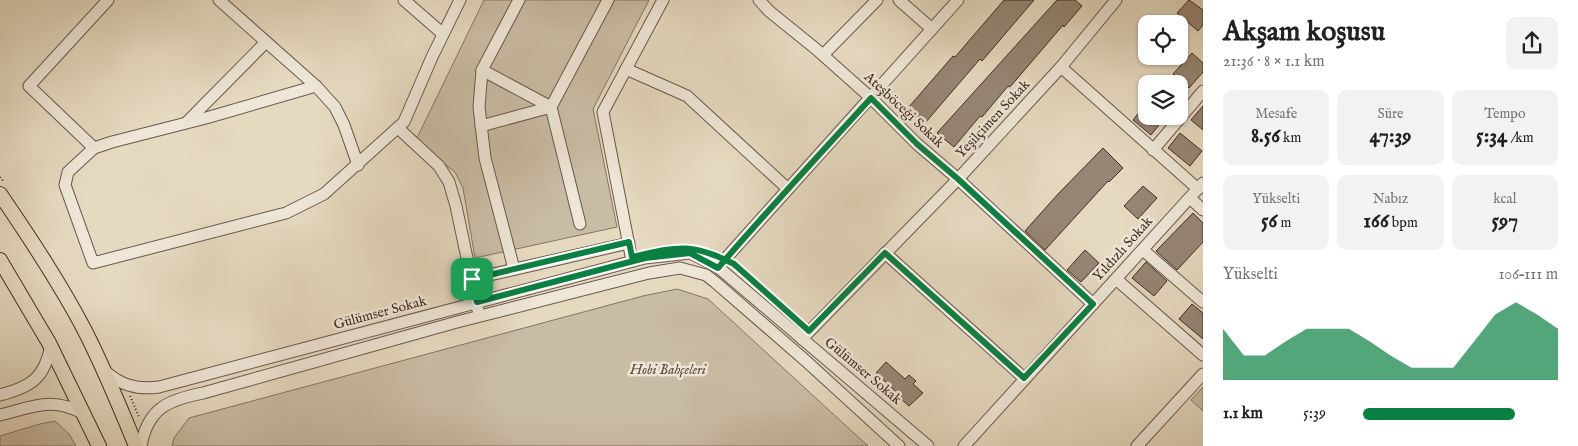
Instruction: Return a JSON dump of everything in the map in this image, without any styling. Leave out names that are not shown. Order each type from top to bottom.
[{"type":"main road","points":[[0,194],[55,277],[84,330],[104,370],[136,446]]},
{"type":"main road","points":[[0,260],[51,345],[100,446]]},
{"type":"street","points":[[94,148],[29,86],[108,0]]},
{"type":"street","points":[[219,0],[316,86],[335,107],[344,125],[358,164]]},
{"type":"street","points":[[404,0],[443,34]]},
{"type":"street","points":[[316,86],[94,148],[68,172],[66,184],[93,263],[286,213],[324,194],[404,122],[460,0]]},
{"type":"street","points":[[514,269],[485,158],[479,107],[482,70],[519,0]]},
{"type":"street","points":[[580,224],[551,108],[608,0]]},
{"type":"street","points":[[632,261],[603,112],[663,0]]},
{"type":"street","name":"Ateşböceği Sokak","points":[[759,0],[871,98],[917,144],[958,179],[1093,304]]},
{"type":"street","points":[[823,55],[876,0]]},
{"type":"street","points":[[899,0],[932,29]]},
{"type":"street","points":[[722,264],[958,0]]},
{"type":"street","name":"Yeşilçimen Sokak","points":[[802,339],[958,179],[1061,67],[1116,0]]},
{"type":"street","points":[[186,123],[266,42]]},
{"type":"street","points":[[1061,67],[1197,190],[1203,210]]},
{"type":"street","points":[[626,69],[687,96],[788,189]]},
{"type":"street","points":[[482,70],[551,108]]},
{"type":"street","points":[[1153,150],[1203,91]]},
{"type":"street","points":[[481,126],[551,108]]},
{"type":"street","points":[[398,128],[439,166],[449,182],[480,316]]},
{"type":"street","name":"Yıldızlı Sokak","points":[[964,446],[1197,190]]},
{"type":"street","points":[[472,279],[629,242]]},
{"type":"street","points":[[1143,250],[1203,302]]},
{"type":"street","name":"Gülümser Sokak","points":[[104,370],[114,379],[131,386],[158,387],[632,261],[690,253],[722,264],[802,339],[928,446]]},
{"type":"street","points":[[885,253],[1024,378]]},
{"type":"street","points":[[141,446],[147,426],[158,410],[178,398],[480,316],[648,273],[680,268],[706,275],[899,446]]},
{"type":"street","points":[[1116,279],[1203,355]]},
{"type":"street","points":[[0,396],[28,386],[36,380],[44,370],[51,345]]},
{"type":"street","points":[[1138,446],[1203,374]]},
{"type":"street","points":[[0,415],[44,404],[61,404],[72,407],[84,414]]},
{"type":"path","points":[[722,264],[734,264],[762,289]]},
{"type":"path","points":[[131,386],[130,396],[141,422],[147,426]]},
{"type":"green space","points":[[484,0],[649,0],[593,109],[617,227],[475,258],[463,188],[455,172],[415,142]]},
{"type":"green space","name":"Hobi Bahçeleri","points":[[677,289],[708,299],[868,446],[172,446],[174,438],[189,418],[643,296]]},
{"type":"green space","points":[[1203,387],[1203,411],[1191,400]]},
{"type":"green space","points":[[55,421],[69,434],[76,446],[0,446],[0,436]]},
{"type":"building","points":[[1004,0],[1034,0],[982,61],[980,59],[925,123],[908,108]]},
{"type":"building","points":[[1057,0],[1075,0],[1082,6],[1064,27],[1063,25],[1010,87],[1008,86],[982,117],[980,116],[954,147],[937,133]]},
{"type":"building","points":[[1189,0],[1203,10],[1203,25],[1198,31],[1188,22],[1188,15],[1179,15],[1177,13]]},
{"type":"building","points":[[1192,53],[1203,63],[1203,72],[1189,88],[1188,75],[1173,74],[1181,65],[1188,65],[1188,57]]},
{"type":"building","points":[[1203,106],[1203,130],[1191,120]]},
{"type":"building","points":[[1138,114],[1138,124],[1133,120]]},
{"type":"building","points":[[1139,125],[1159,125],[1151,135]]},
{"type":"building","points":[[1180,133],[1202,151],[1190,166],[1168,148]]},
{"type":"building","points":[[1103,148],[1123,168],[1108,181],[1045,250],[1025,231]]},
{"type":"building","points":[[1143,186],[1157,198],[1138,219],[1124,206]]},
{"type":"building","points":[[1193,213],[1203,223],[1203,242],[1177,270],[1156,251]]},
{"type":"building","points":[[1085,250],[1099,263],[1081,282],[1067,270]]},
{"type":"building","points":[[1146,262],[1167,281],[1154,296],[1132,278]]},
{"type":"building","points":[[1192,304],[1203,313],[1203,339],[1179,319]]},
{"type":"building","points":[[886,362],[905,379],[909,375],[916,381],[913,384],[923,393],[909,406],[876,373]]},
{"type":"route","points":[[472,279],[477,302],[645,258],[690,253],[718,268],[725,260],[753,227],[871,98],[917,144],[958,179],[1093,304],[1024,378],[885,253],[809,331],[734,264],[725,260],[720,257],[700,250],[669,249],[632,257],[629,242],[472,279]]}]
